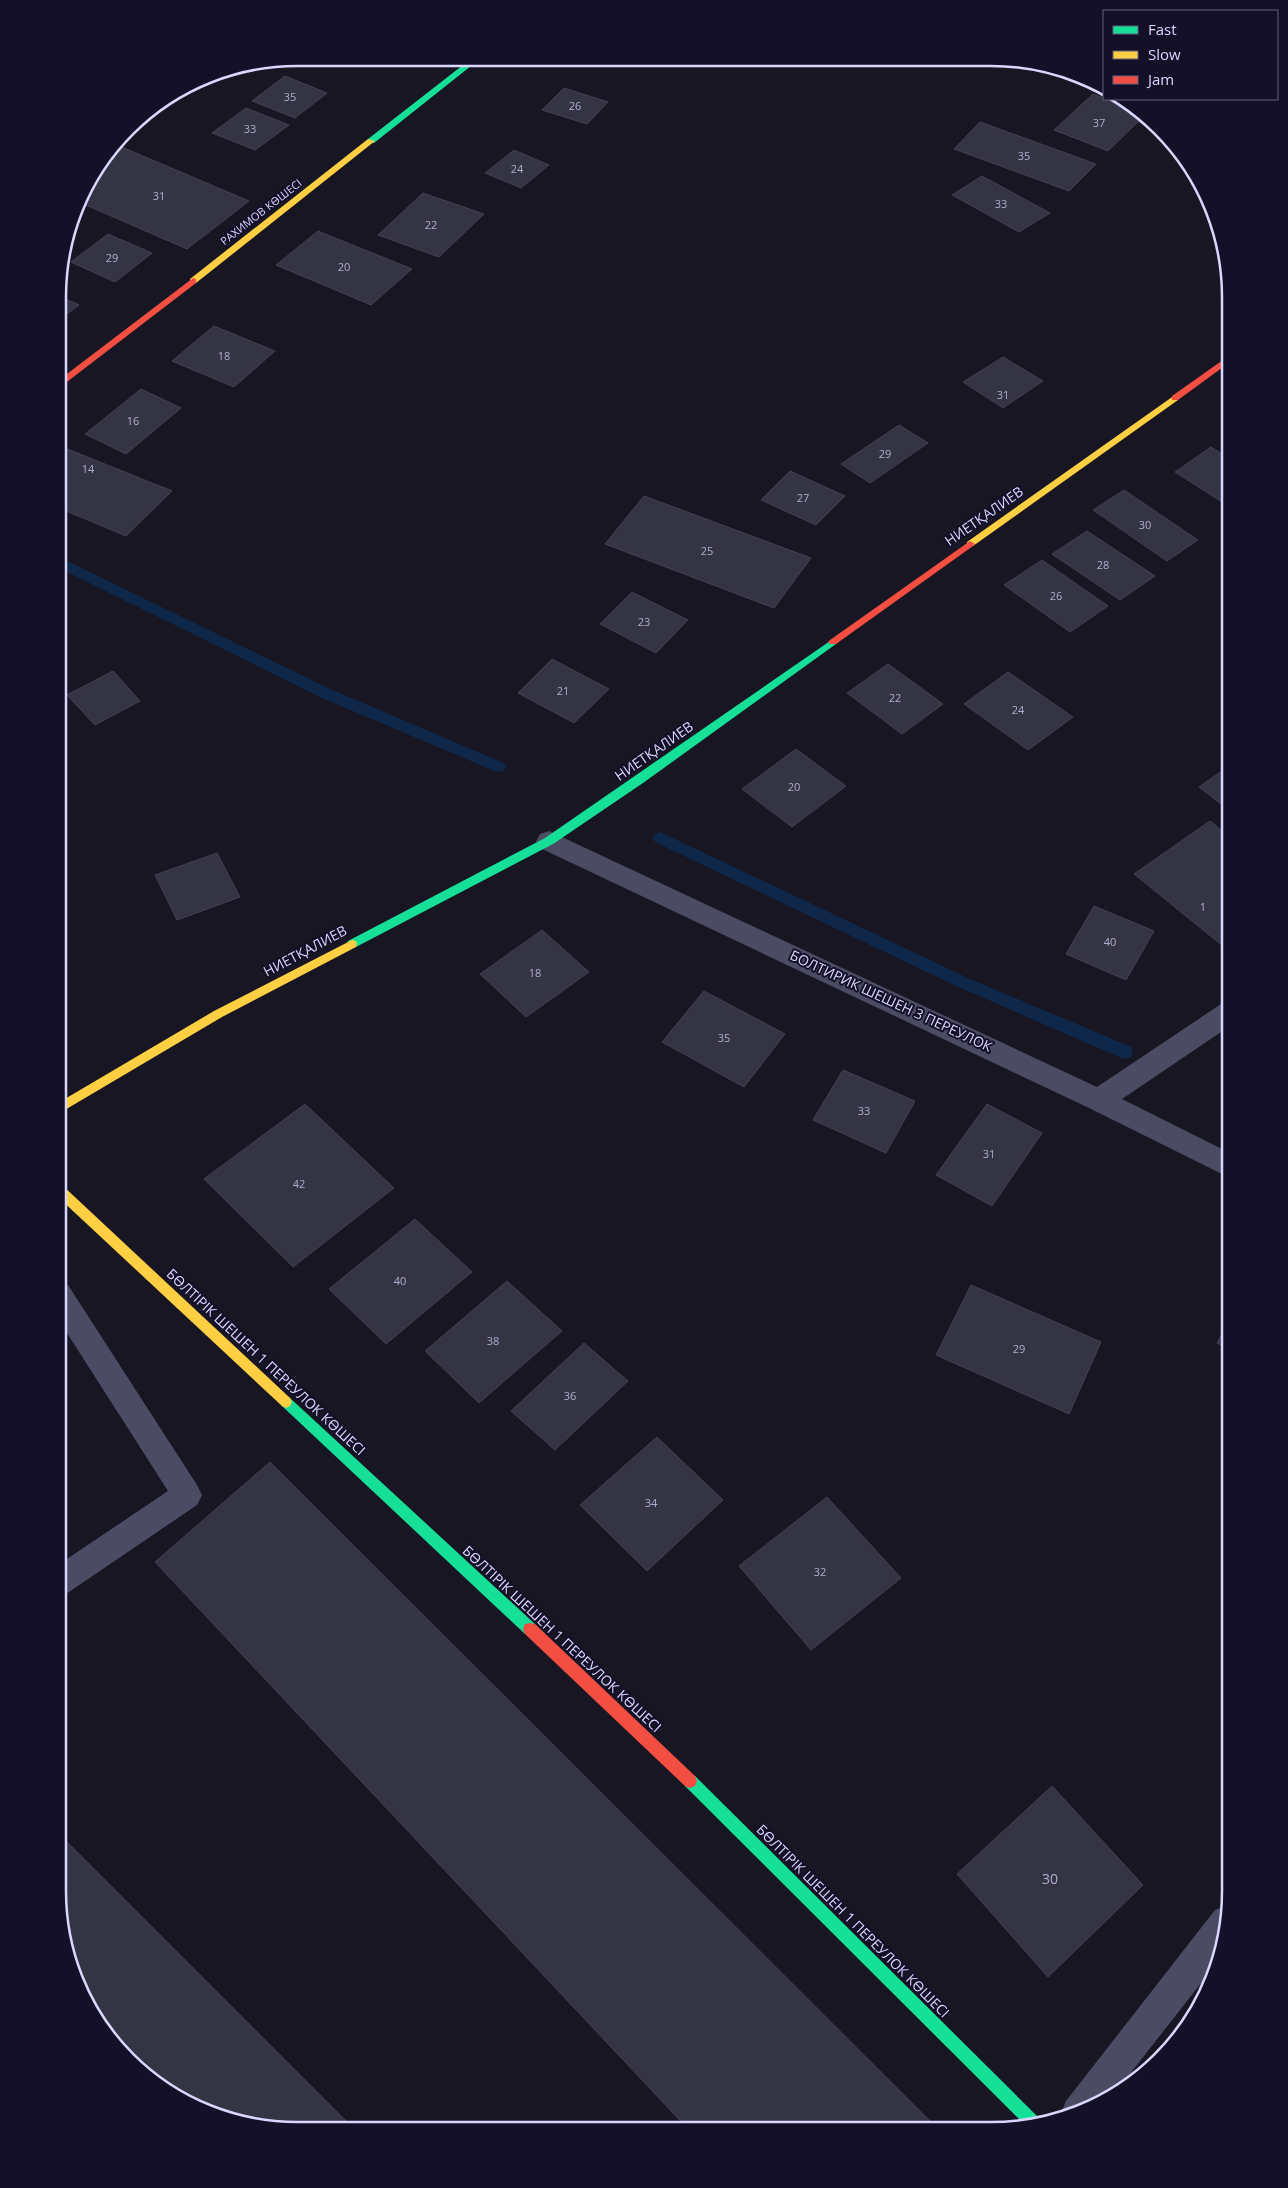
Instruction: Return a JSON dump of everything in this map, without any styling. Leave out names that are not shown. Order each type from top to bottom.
[{"type":"street","name":"РАХИМОВ КӨШЕСІ","points":[[66,380],[467,66]]},
{"type":"street","name":"НИЕТҚАЛИЕВ","points":[[66,1104],[218,1014],[549,840],[639,780],[1222,364]]},
{"type":"street","name":"БОЛТИРИК ШЕШЕН 3 ПЕРЕУЛОК","points":[[549,840],[1099,1100],[1222,1162]]},
{"type":"street","points":[[1099,1100],[1222,1017]]},
{"type":"street","name":"БӨЛТІРІК ШЕШЕН 1 ПЕРЕУЛОК КӨШЕСІ","points":[[66,1196],[650,1741],[1030,2118]]},
{"type":"lane","points":[[66,1306],[187,1495],[66,1577]]},
{"type":"lane","points":[[1088,2100],[1217,1934]]},
{"type":"building","points":[[285,76],[327,93],[295,118],[252,101]]},
{"type":"building","points":[[564,88],[608,102],[587,124],[542,110]]},
{"type":"building","points":[[1093,94],[1103,98],[1103,100],[1114,102],[1139,121],[1108,151],[1054,130]]},
{"type":"building","points":[[246,108],[289,125],[255,150],[212,133]]},
{"type":"building","points":[[980,122],[1096,164],[1069,191],[954,149]]},
{"type":"building","points":[[122,147],[249,201],[187,249],[86,205],[105,169]]},
{"type":"building","points":[[514,150],[549,165],[521,188],[485,173]]},
{"type":"building","points":[[982,176],[1050,213],[1019,232],[952,195]]},
{"type":"building","points":[[423,193],[484,214],[439,257],[378,235]]},
{"type":"building","points":[[318,231],[412,269],[371,305],[276,265]]},
{"type":"building","points":[[108,234],[152,253],[115,282],[71,262]]},
{"type":"building","points":[[66,299],[79,305],[66,315]]},
{"type":"building","points":[[214,326],[275,351],[234,387],[172,361]]},
{"type":"building","points":[[1003,357],[1043,381],[1003,408],[963,382]]},
{"type":"building","points":[[141,389],[181,408],[126,454],[85,434]]},
{"type":"building","points":[[899,425],[928,443],[870,483],[841,464]]},
{"type":"building","points":[[1211,447],[1222,454],[1222,502],[1175,472]]},
{"type":"building","points":[[66,448],[172,491],[126,536],[66,511]]},
{"type":"building","points":[[790,471],[845,496],[816,525],[761,500]]},
{"type":"building","points":[[1124,490],[1198,540],[1167,561],[1093,510]]},
{"type":"building","points":[[644,496],[811,558],[774,608],[605,544]]},
{"type":"building","points":[[1087,531],[1155,576],[1120,600],[1052,554]]},
{"type":"building","points":[[1042,560],[1108,606],[1070,632],[1004,585]]},
{"type":"building","points":[[632,592],[688,620],[656,653],[600,624]]},
{"type":"building","points":[[552,659],[609,689],[574,723],[518,693]]},
{"type":"building","points":[[888,664],[943,704],[902,734],[847,693]]},
{"type":"building","points":[[113,671],[140,701],[95,725],[67,695]]},
{"type":"building","points":[[1008,672],[1073,717],[1028,750],[964,704]]},
{"type":"building","points":[[796,749],[846,786],[792,827],[742,789]]},
{"type":"building","points":[[1222,771],[1222,805],[1199,787]]},
{"type":"building","points":[[1210,821],[1222,831],[1222,945],[1134,874]]},
{"type":"building","points":[[217,853],[240,897],[177,920],[155,875]]},
{"type":"building","points":[[1094,906],[1154,931],[1126,980],[1066,954]]},
{"type":"building","points":[[542,930],[589,972],[526,1017],[480,974]]},
{"type":"building","points":[[704,991],[785,1034],[744,1087],[662,1042]]},
{"type":"building","points":[[843,1070],[915,1101],[886,1153],[813,1120]]},
{"type":"building","points":[[305,1104],[394,1188],[293,1267],[204,1179]]},
{"type":"building","points":[[987,1104],[1042,1133],[992,1206],[936,1175]]},
{"type":"building","points":[[415,1219],[472,1272],[386,1344],[329,1289]]},
{"type":"building","points":[[507,1281],[562,1331],[479,1403],[425,1351]]},
{"type":"building","points":[[971,1285],[1101,1342],[1069,1414],[936,1355]]},
{"type":"building","points":[[1222,1334],[1222,1346],[1217,1343]]},
{"type":"building","points":[[584,1343],[628,1381],[555,1450],[511,1411]]},
{"type":"building","points":[[657,1437],[723,1500],[647,1571],[580,1505]]},
{"type":"building","points":[[270,1462],[931,2122],[681,2122],[155,1562]]},
{"type":"building","points":[[827,1497],[901,1578],[811,1650],[739,1566]]},
{"type":"building","points":[[1052,1786],[1143,1885],[1048,1977],[957,1874]]},
{"type":"building","points":[[66,1841],[347,2122],[267,2120],[238,2114],[209,2104],[182,2091],[157,2074],[134,2054],[114,2031],[97,2006],[84,1979],[74,1950],[68,1921]]},
{"type":"waterway","points":[[66,565],[325,693],[499,767]]},
{"type":"waterway","points":[[660,838],[962,982],[1125,1052]]},
{"type":"traffic: fast","points":[[371,141],[467,66]]},
{"type":"traffic: fast","points":[[352,944],[549,841],[639,780],[833,642]]},
{"type":"traffic: fast","points":[[286,1402],[530,1629]]},
{"type":"traffic: fast","points":[[690,1781],[1029,2118]]},
{"type":"traffic: slow","points":[[193,281],[371,141]]},
{"type":"traffic: slow","points":[[970,544],[1175,398]]},
{"type":"traffic: slow","points":[[66,1104],[218,1014],[352,944]]},
{"type":"traffic: slow","points":[[66,1196],[286,1402]]},
{"type":"traffic: jam","points":[[66,380],[193,281]]},
{"type":"traffic: jam","points":[[1175,398],[1222,364]]},
{"type":"traffic: jam","points":[[833,642],[970,544]]},
{"type":"traffic: jam","points":[[530,1629],[690,1781]]}]
